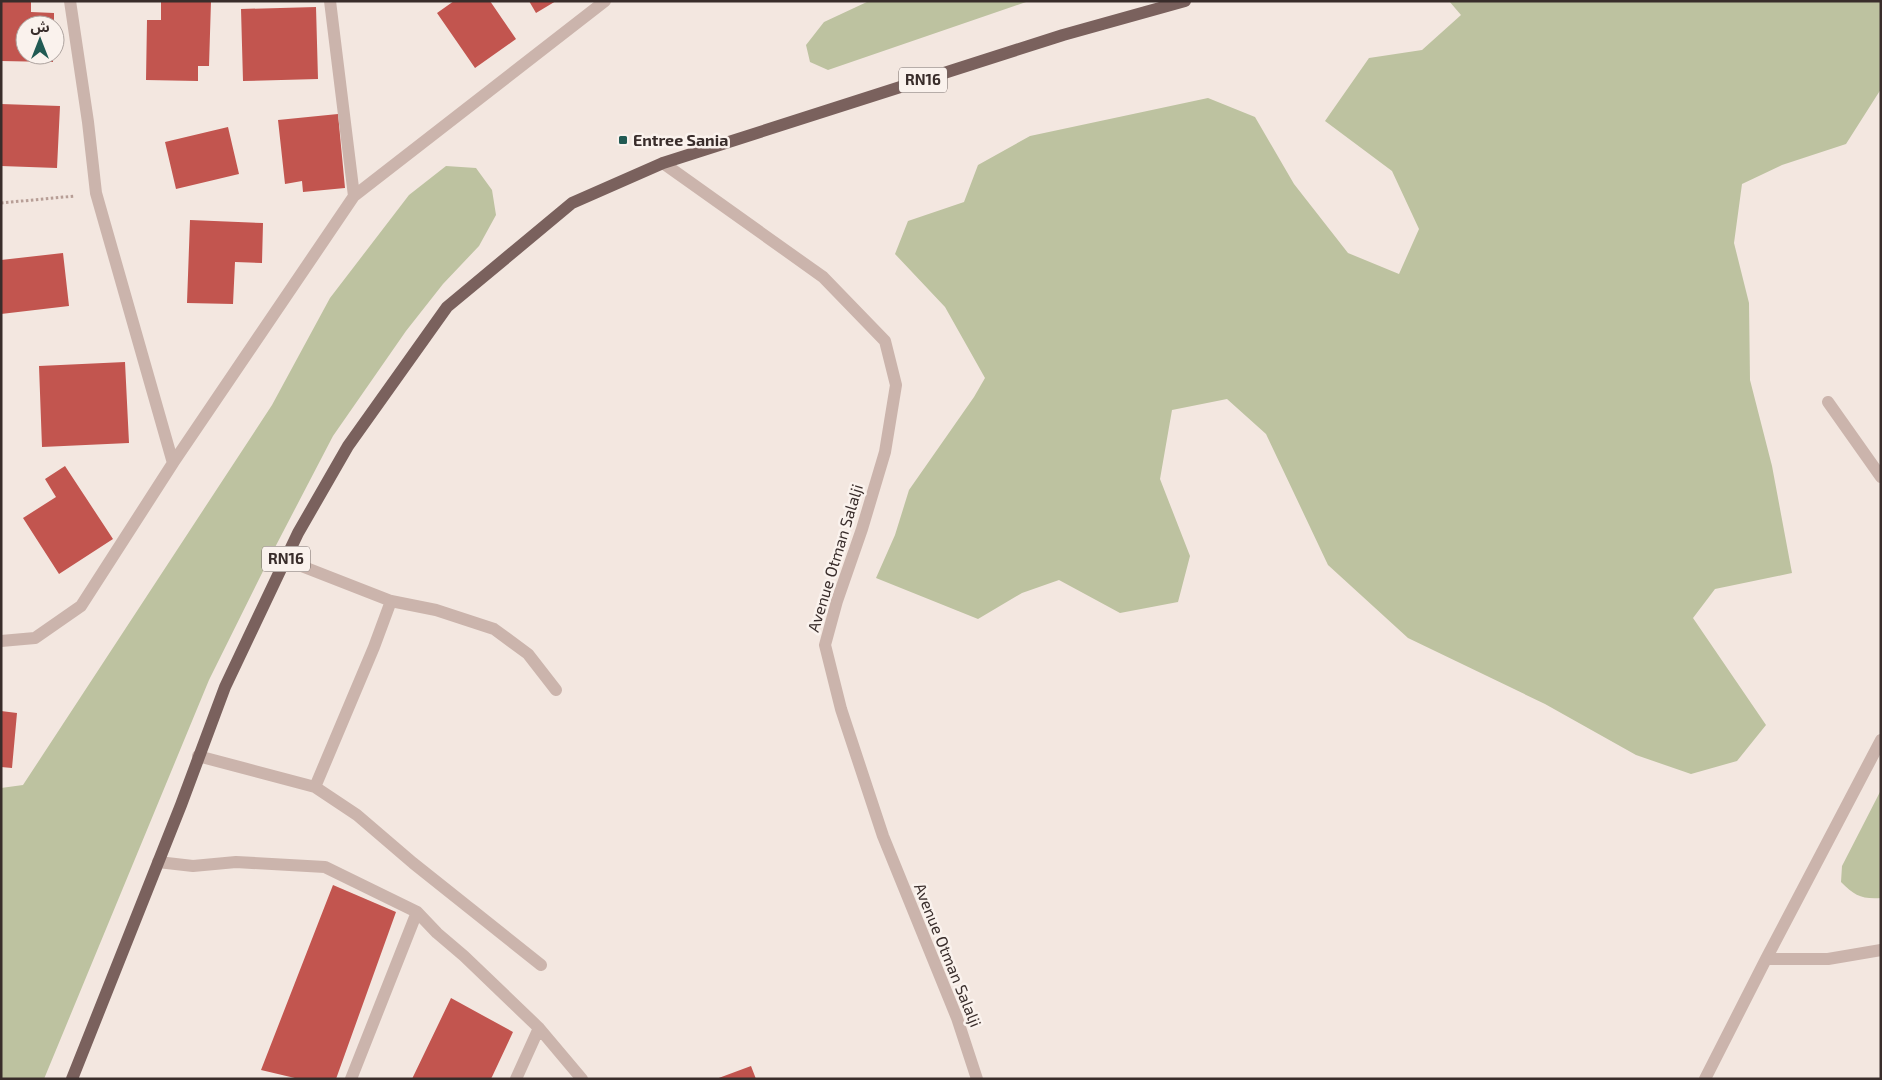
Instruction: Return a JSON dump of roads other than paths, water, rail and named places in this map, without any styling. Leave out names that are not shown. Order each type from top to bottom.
[{"type":"main road","name":"RN16","points":[[72,1079],[225,687],[298,533],[348,446],[447,308],[572,203],[663,163],[1063,35],[1185,1]]},
{"type":"street","points":[[70,1],[88,122],[96,193],[173,463]]},
{"type":"street","points":[[330,1],[354,196]]},
{"type":"street","points":[[1,641],[35,638],[81,606],[173,463],[354,196],[605,1]]},
{"type":"street","name":"Avenue Otman Salalji","points":[[663,163],[823,276],[885,341],[896,386],[885,452],[837,601],[825,645],[841,709],[883,836],[957,1018],[977,1079]]},
{"type":"street","points":[[1828,402],[1881,477]]},
{"type":"street","points":[[286,560],[391,601],[436,610],[494,629],[528,654],[556,690]]},
{"type":"street","points":[[316,787],[391,601]]},
{"type":"street","points":[[1705,1079],[1881,740]]},
{"type":"street","points":[[198,756],[316,787],[357,815],[413,863],[541,965]]},
{"type":"street","points":[[158,862],[193,866],[236,862],[325,867],[417,912],[539,1028],[582,1079]]},
{"type":"street","points":[[351,1079],[417,912]]},
{"type":"street","points":[[1766,959],[1828,959],[1881,950]]},
{"type":"street","points":[[516,1079],[539,1028]]},
{"type":"place","name":"Entree Sania","points":[[623,140]]}]
